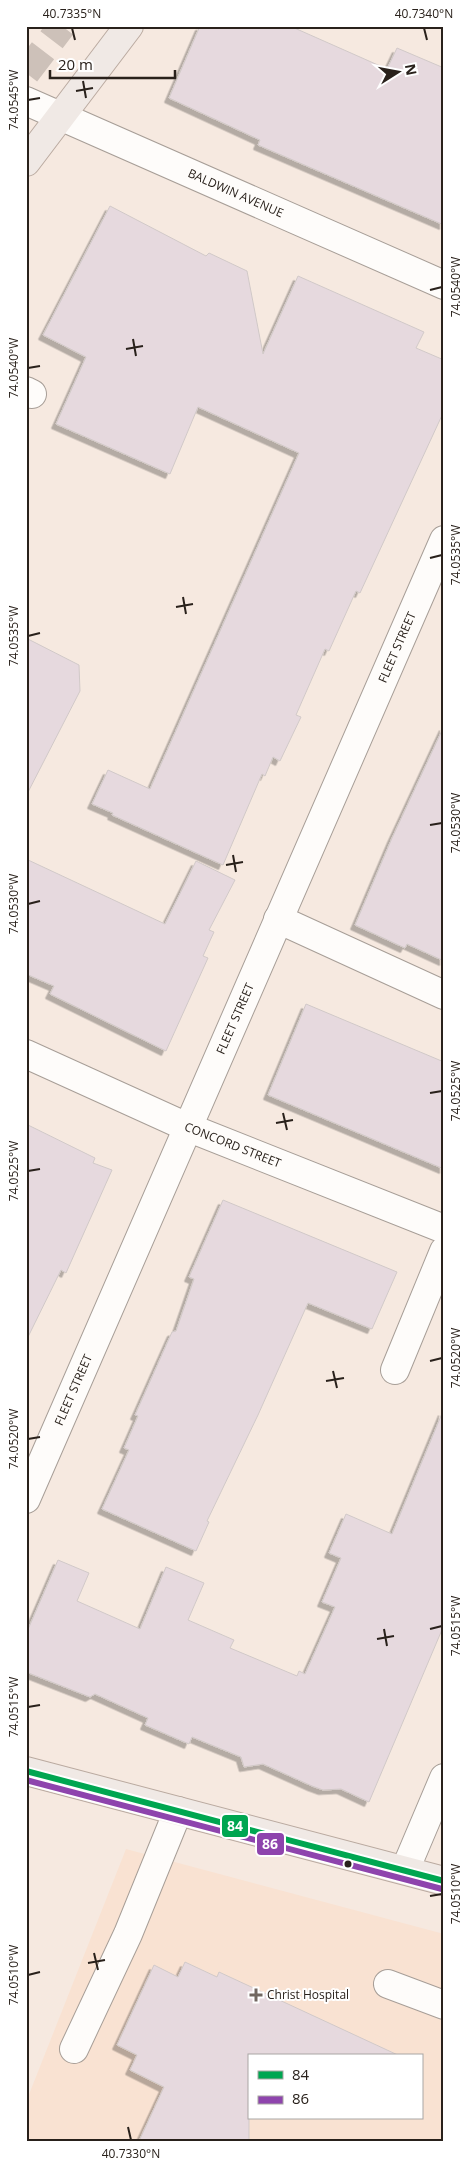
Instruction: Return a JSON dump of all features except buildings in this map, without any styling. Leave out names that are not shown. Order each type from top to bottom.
[{"type":"main road","points":[[26,162],[129,26]]},
{"type":"main road","points":[[26,1772],[444,1881]]},
{"type":"street","name":"BALDWIN AVENUE","points":[[26,101],[444,285]]},
{"type":"street","name":"FLEET STREET","points":[[26,1499],[444,540]]},
{"type":"street","points":[[278,919],[444,995]]},
{"type":"street","name":"CONCORD STREET","points":[[26,1054],[187,1127],[444,1229]]},
{"type":"street","points":[[395,1370],[444,1251]]},
{"type":"street","points":[[405,1870],[444,1778]]},
{"type":"street","points":[[74,2049],[128,1934],[178,1811]]},
{"type":"street","points":[[388,1984],[444,2005]]},
{"type":"shaded area","name":"Christ Hospital","points":[[126,1849],[444,1934],[444,2141],[26,2141],[26,2102]]},
{"type":"tunnel","points":[[26,73],[62,26]]},
{"type":"transit line","name":"84","points":[[26,1771],[444,1881]]},
{"type":"transit line","name":"86","points":[[26,1780],[442,1889]]},
{"type":"place","name":"Christ Hospital","points":[[256,1995]]}]
